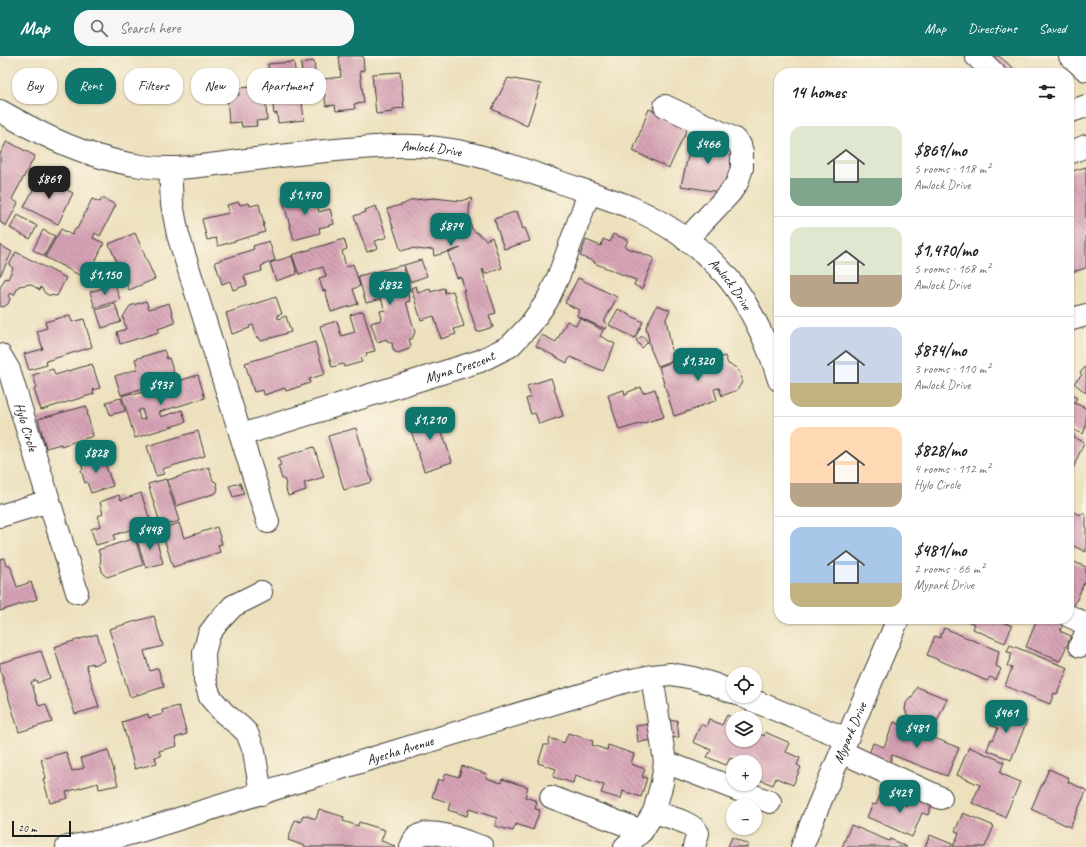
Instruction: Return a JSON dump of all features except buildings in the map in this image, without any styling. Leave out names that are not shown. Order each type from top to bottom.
[{"type":"street","points":[[976,56],[989,68]]},
{"type":"street","points":[[1070,56],[1086,70]]},
{"type":"street","points":[[665,106],[733,138],[740,145],[742,152],[742,168],[737,183],[730,193],[686,240]]},
{"type":"street","points":[[1074,110],[1086,106]]},
{"type":"street","name":"Amlock Drive","points":[[0,111],[45,135],[82,151],[142,167],[170,168],[200,166],[285,155],[396,146],[429,146],[461,151],[497,160],[631,208],[669,227],[719,267],[737,290],[756,323],[774,365]]},
{"type":"street","points":[[1074,151],[1086,146]]},
{"type":"street","points":[[170,168],[172,204],[178,235],[268,522]]},
{"type":"street","name":"Myna Crescent","points":[[241,435],[480,361],[510,346],[530,325],[547,300],[560,275],[588,193]]},
{"type":"street","points":[[1074,319],[1086,315]]},
{"type":"street","name":"Hylo Circle","points":[[0,355],[9,370],[77,592]]},
{"type":"street","points":[[0,516],[49,501]]},
{"type":"street","points":[[261,592],[233,606],[218,622],[209,634],[204,653],[205,680],[210,698],[224,713],[247,733],[254,751],[261,794]]},
{"type":"street","points":[[1074,618],[1086,624]]},
{"type":"street","name":"Mypark Drive","points":[[802,847],[896,624]]},
{"type":"street","name":"Ayesha Avenue","points":[[68,847],[107,840],[134,833],[612,686],[652,676],[671,674],[693,678],[726,689]]},
{"type":"street","points":[[625,847],[642,831],[654,812],[662,783],[665,762],[652,676]]},
{"type":"street","points":[[757,703],[844,745],[941,798]]},
{"type":"street","points":[[665,762],[770,802]]},
{"type":"street","points":[[551,797],[642,831]]},
{"type":"street","points":[[654,812],[695,828],[698,833],[694,847]]},
{"type":"street","points":[[411,847],[416,837],[429,833],[449,836],[482,847]]}]
